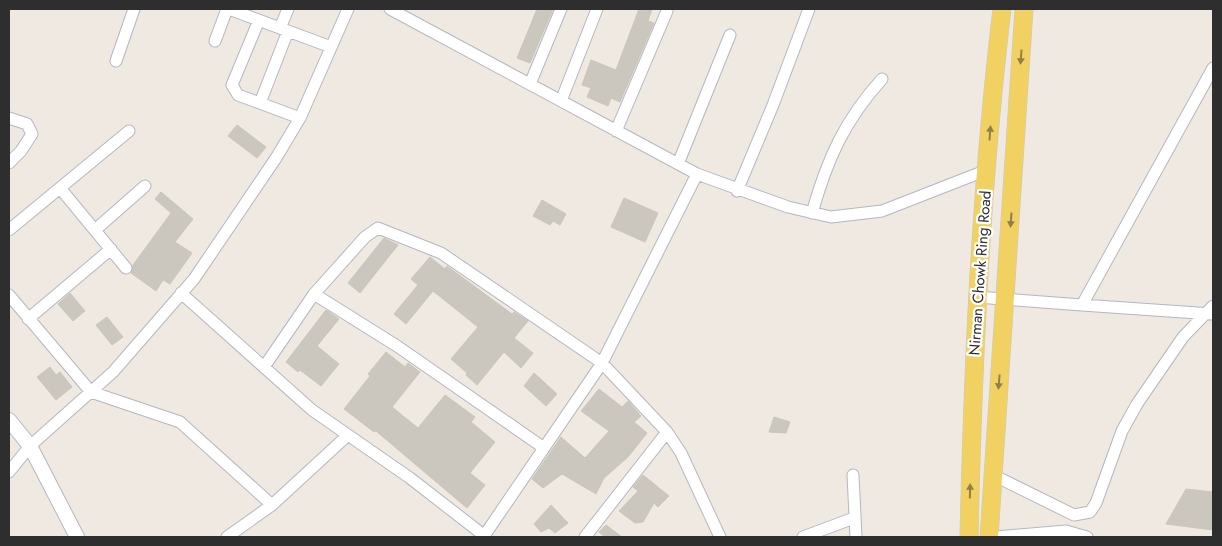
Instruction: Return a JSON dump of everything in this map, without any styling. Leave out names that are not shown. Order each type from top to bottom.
[{"type":"main road","name":"Nirman Chowk Ring Road","points":[[969,537],[978,297],[987,170],[1002,9]]},
{"type":"main road","points":[[989,537],[1024,9]]},
{"type":"street","points":[[116,61],[134,9]]},
{"type":"street","points":[[214,41],[228,9],[331,47]]},
{"type":"street","points":[[260,103],[284,30],[288,9]]},
{"type":"street","points":[[9,472],[30,446],[113,372],[194,278],[276,158],[300,118],[348,9]]},
{"type":"street","points":[[390,9],[698,174],[737,191],[812,213],[831,217],[882,212],[987,170]]},
{"type":"street","points":[[530,84],[561,9]]},
{"type":"street","points":[[561,101],[597,9]]},
{"type":"street","points":[[737,191],[809,9]]},
{"type":"street","points":[[616,130],[667,11]]},
{"type":"street","points":[[259,20],[232,85],[238,95],[300,118]]},
{"type":"street","points":[[678,164],[730,35]]},
{"type":"street","points":[[1082,305],[1213,68]]},
{"type":"street","points":[[812,213],[822,179],[841,134],[864,98],[882,79]]},
{"type":"street","points":[[9,118],[27,124],[32,134],[26,146],[9,163]]},
{"type":"street","points":[[9,230],[129,131]]},
{"type":"street","points":[[182,294],[312,410],[410,478],[485,537],[602,363],[698,174]]},
{"type":"street","points":[[95,230],[145,186]]},
{"type":"street","points":[[60,188],[126,268]]},
{"type":"street","points":[[264,367],[314,294],[365,237],[378,228],[441,253],[602,363],[667,432],[681,453],[718,537]]},
{"type":"street","points":[[28,318],[111,249]]},
{"type":"street","points":[[314,294],[397,346],[544,448]]},
{"type":"street","points":[[9,296],[91,392],[180,422],[272,505]]},
{"type":"street","points":[[978,297],[1082,305],[1212,311]]},
{"type":"street","points":[[993,475],[1074,515],[1093,508],[1122,431],[1137,404],[1183,337],[1212,311]]},
{"type":"street","points":[[9,420],[30,446],[77,537]]},
{"type":"street","points":[[585,537],[667,432]]},
{"type":"street","points":[[227,537],[272,505],[348,435]]},
{"type":"street","points":[[853,475],[856,537]]},
{"type":"street","points":[[803,537],[854,518]]},
{"type":"street","points":[[996,537],[1066,531],[1087,537]]},
{"type":"building","points":[[537,9],[553,9],[530,63],[517,58]]},
{"type":"building","points":[[639,9],[652,9],[648,21],[654,23],[620,102],[611,98],[608,106],[587,97],[591,88],[582,85],[591,60],[616,70]]},
{"type":"building","points":[[237,125],[266,147],[257,158],[228,136]]},
{"type":"building","points":[[161,192],[193,219],[175,242],[192,253],[170,284],[163,280],[156,291],[131,273],[133,265],[171,213],[155,199]]},
{"type":"building","points":[[624,198],[658,213],[645,242],[611,227]]},
{"type":"building","points":[[542,200],[566,214],[560,225],[553,221],[550,225],[533,216]]},
{"type":"building","points":[[384,238],[398,245],[360,293],[348,283]]},
{"type":"building","points":[[430,257],[445,269],[447,266],[512,314],[514,312],[528,321],[514,338],[533,353],[521,368],[504,352],[477,385],[451,359],[478,327],[433,291],[406,324],[394,314],[418,285],[411,279]]},
{"type":"building","points":[[70,293],[85,311],[73,321],[58,304]]},
{"type":"building","points":[[326,310],[339,319],[317,346],[339,364],[321,386],[286,362]]},
{"type":"building","points":[[107,317],[123,337],[112,345],[96,325]]},
{"type":"building","points":[[386,352],[405,367],[408,363],[420,372],[392,407],[418,428],[445,395],[475,417],[471,422],[495,442],[470,473],[485,485],[467,508],[376,431],[374,432],[344,409]]},
{"type":"building","points":[[50,367],[56,375],[60,372],[72,387],[56,400],[37,377]]},
{"type":"building","points":[[534,373],[557,394],[546,406],[524,386]]},
{"type":"building","points":[[599,389],[622,407],[628,401],[641,416],[634,422],[647,433],[628,457],[604,478],[596,494],[562,474],[543,488],[532,479],[561,437],[585,458],[609,431],[581,411]]},
{"type":"building","points":[[774,417],[790,422],[786,433],[769,432]]},
{"type":"building","points":[[643,475],[669,496],[658,507],[654,503],[643,522],[635,523],[619,511],[638,491],[633,487]]},
{"type":"building","points":[[1186,489],[1213,492],[1213,530],[1166,524]]},
{"type":"building","points":[[551,505],[568,523],[555,533],[549,528],[541,532],[534,524]]},
{"type":"building","points":[[606,525],[622,537],[605,537],[599,532]]}]
